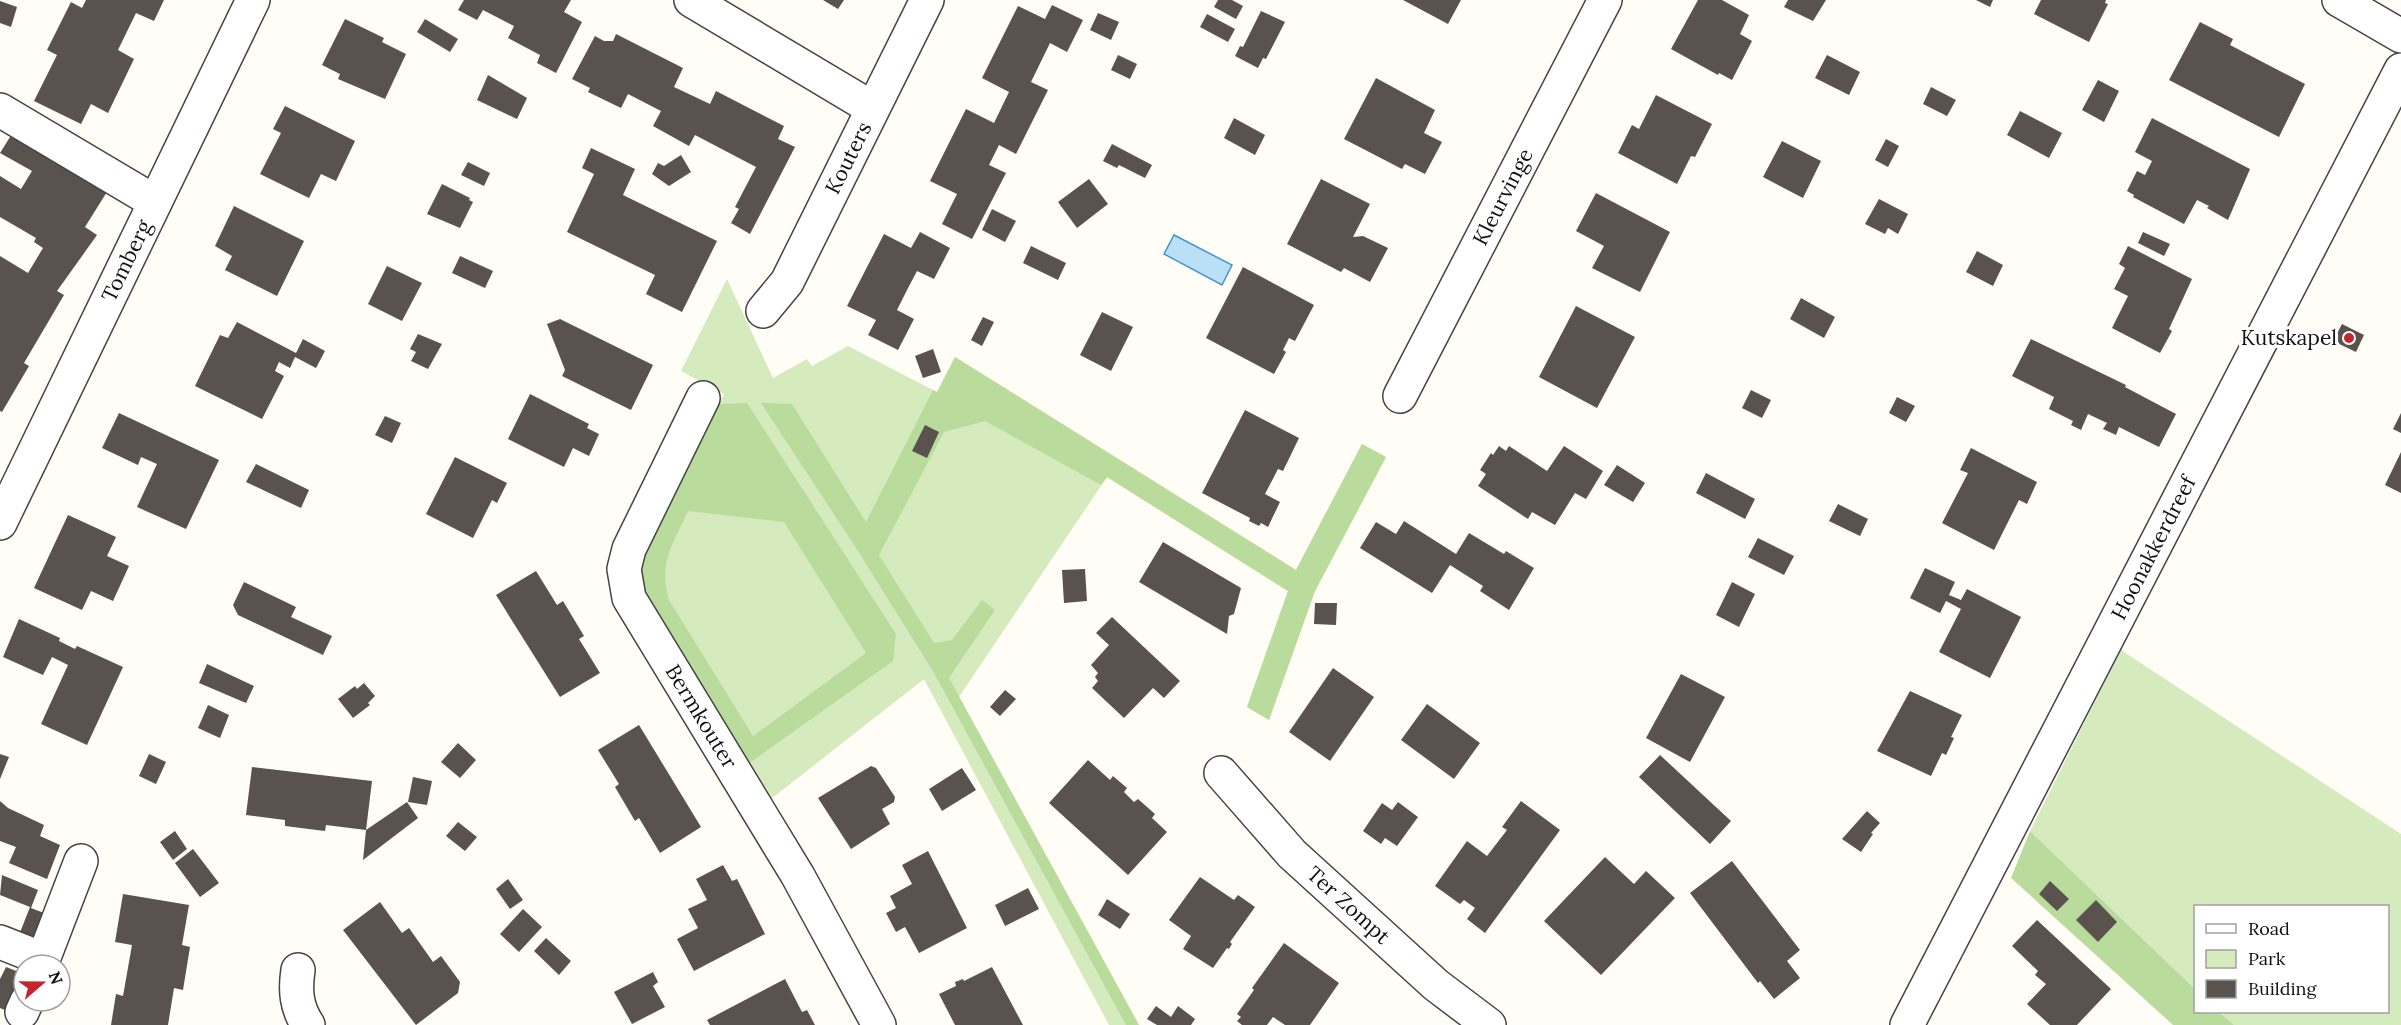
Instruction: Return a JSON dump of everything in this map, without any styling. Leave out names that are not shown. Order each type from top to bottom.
[{"type":"street","name":"Tomberg","points":[[0,523],[253,0]]},
{"type":"street","points":[[691,0],[872,108]]},
{"type":"street","name":"Kouters","points":[[763,311],[787,282],[927,0]]},
{"type":"street","name":"Kleurvinge","points":[[1400,396],[1605,0]]},
{"type":"street","points":[[2339,0],[2401,36]]},
{"type":"street","name":"Hoonakkerdreef","points":[[1907,1025],[2401,70]]},
{"type":"street","points":[[0,110],[155,202]]},
{"type":"street","name":"Bermkouter","points":[[703,398],[629,549],[624,569],[629,598],[798,876],[879,1025]]},
{"type":"street","name":"Ter Zompt","points":[[1221,773],[1292,854],[1436,985],[1489,1025]]},
{"type":"street","points":[[45,953],[81,861]]},
{"type":"street","points":[[0,942],[23,953]]},
{"type":"street","points":[[298,970],[296,993],[308,1025]]},
{"type":"green space","points":[[727,279],[773,378],[807,359],[812,366],[848,346],[937,392],[955,357],[1296,570],[1362,444],[1386,457],[1315,591],[1269,720],[1247,707],[1288,591],[1107,477],[959,697],[1139,1025],[1109,1025],[924,679],[771,799],[748,764],[640,560],[724,394],[681,371]]},
{"type":"green space","points":[[955,357],[1296,570],[1362,444],[1386,457],[1315,591],[1269,720],[1247,707],[1288,591],[1107,477],[1101,485],[985,421],[944,432],[879,555],[934,643],[952,640],[982,600],[995,610],[949,678],[1139,1025],[1126,1025],[934,673],[858,551],[761,403],[792,404],[866,522],[933,390],[937,392]]},
{"type":"green space","points":[[747,403],[896,634],[893,661],[748,764],[641,590],[640,560],[719,404]],"holes":[[[688,511],[784,522],[866,653],[753,736],[669,600],[666,587],[666,564],[672,544]]]},
{"type":"green space","points":[[2121,650],[2401,834],[2401,1025],[2234,1025],[2220,1013],[2389,1013],[2389,905],[2194,905],[2194,988],[2030,831]]},
{"type":"green space","points":[[2030,831],[2194,988],[2194,1013],[2220,1013],[2234,1025],[2173,1025],[2011,878]]},
{"type":"water","points":[[1174,235],[1232,265],[1222,285],[1164,254]]},
{"type":"building","points":[[86,0],[164,0],[154,21],[136,13],[118,50],[134,59],[108,113],[91,104],[81,124],[34,101],[57,55],[47,50],[71,2],[82,8]]},
{"type":"building","points":[[464,0],[571,0],[564,12],[582,22],[556,73],[537,63],[540,55],[508,38],[514,26],[483,10],[477,20],[458,10]]},
{"type":"building","points":[[823,0],[844,0],[838,9]]},
{"type":"building","points":[[1218,0],[1232,0],[1243,6],[1236,19],[1214,7]]},
{"type":"building","points":[[1403,0],[1461,0],[1448,24]]},
{"type":"building","points":[[1698,0],[1722,0],[1749,15],[1740,34],[1752,41],[1732,80],[1719,73],[1718,75],[1671,49]]},
{"type":"building","points":[[1788,0],[1826,0],[1813,21],[1784,7]]},
{"type":"building","points":[[1976,0],[1993,0],[1990,7]]},
{"type":"building","points":[[2041,0],[2106,0],[2105,3],[2108,4],[2089,42],[2034,14]]},
{"type":"building","points":[[0,1],[17,7],[11,27],[0,23]]},
{"type":"building","points":[[1052,5],[1083,20],[1067,52],[1050,43],[1031,82],[1048,90],[1016,154],[999,145],[989,165],[1006,173],[972,239],[942,224],[957,194],[930,181],[966,109],[994,123],[1009,92],[982,78],[1018,6],[1045,19]]},
{"type":"building","points":[[1261,11],[1285,22],[1266,59],[1263,58],[1258,68],[1235,56],[1240,46],[1243,47]]},
{"type":"building","points":[[1098,13],[1119,22],[1111,40],[1090,30]]},
{"type":"building","points":[[1207,14],[1235,29],[1228,42],[1200,27]]},
{"type":"building","points":[[345,19],[384,38],[382,42],[406,54],[385,99],[338,79],[340,74],[322,65]]},
{"type":"building","points":[[425,19],[458,39],[450,52],[417,32]]},
{"type":"building","points":[[2200,22],[2233,39],[2230,45],[2305,84],[2279,137],[2169,80]]},
{"type":"building","points":[[616,34],[683,68],[674,87],[710,104],[716,91],[784,126],[778,139],[795,147],[750,234],[731,223],[739,209],[735,207],[756,167],[695,135],[689,146],[653,126],[661,111],[628,94],[621,108],[588,92],[590,88],[572,79],[595,36],[604,41],[613,41]]},
{"type":"building","points":[[1118,55],[1137,64],[1130,79],[1111,70]]},
{"type":"building","points":[[1827,55],[1860,72],[1849,95],[1815,78]]},
{"type":"building","points":[[488,75],[527,98],[517,119],[477,100]]},
{"type":"building","points":[[1376,78],[1435,110],[1424,133],[1442,142],[1425,174],[1405,164],[1402,169],[1344,139]]},
{"type":"building","points":[[2098,80],[2119,91],[2104,122],[2082,110]]},
{"type":"building","points":[[1931,87],[1956,100],[1947,116],[1923,104]]},
{"type":"building","points":[[1656,95],[1712,124],[1695,157],[1691,156],[1677,184],[1618,153],[1632,125],[1639,129]]},
{"type":"building","points":[[285,106],[355,141],[336,181],[321,174],[309,198],[260,174],[281,133],[273,129]]},
{"type":"building","points":[[2020,111],[2062,133],[2049,158],[2007,135]]},
{"type":"building","points":[[1234,118],[1265,135],[1255,155],[1224,138]]},
{"type":"building","points":[[2152,118],[2250,169],[2228,220],[2197,200],[2184,224],[2133,197],[2134,195],[2127,191],[2137,171],[2145,175],[2152,161],[2135,152]]},
{"type":"building","points":[[15,129],[110,187],[85,227],[97,235],[57,291],[64,295],[24,363],[29,366],[2,412],[0,411],[0,256],[28,273],[43,248],[34,242],[36,238],[0,217],[0,176],[21,189],[32,171],[0,153]]},
{"type":"building","points":[[1886,139],[1899,146],[1888,167],[1875,160]]},
{"type":"building","points":[[1782,141],[1821,161],[1803,198],[1763,177]]},
{"type":"building","points":[[1112,144],[1152,165],[1145,178],[1119,165],[1117,168],[1103,161]]},
{"type":"building","points":[[591,148],[635,169],[623,195],[717,241],[682,312],[646,294],[655,275],[567,232],[594,174],[582,168]]},
{"type":"building","points":[[681,155],[691,172],[669,186],[652,174],[658,163],[664,166]]},
{"type":"building","points":[[468,162],[490,173],[484,186],[461,175]]},
{"type":"building","points":[[1089,179],[1108,204],[1077,228],[1058,202]]},
{"type":"building","points":[[1321,179],[1370,204],[1353,237],[1363,236],[1388,248],[1370,282],[1344,268],[1341,272],[1287,244]]},
{"type":"building","points":[[442,184],[470,198],[469,200],[473,202],[460,228],[427,214]]},
{"type":"building","points":[[1596,193],[1670,232],[1640,292],[1592,268],[1604,246],[1576,231]]},
{"type":"building","points":[[1879,199],[1908,214],[1898,234],[1888,228],[1885,234],[1865,224]]},
{"type":"building","points":[[234,206],[304,241],[277,296],[225,270],[232,256],[215,246]]},
{"type":"building","points":[[992,209],[1016,221],[1005,242],[982,230]]},
{"type":"building","points":[[920,232],[950,248],[934,279],[917,271],[907,290],[897,310],[914,319],[898,350],[868,335],[876,320],[847,306],[884,234],[911,248]]},
{"type":"building","points":[[2143,232],[2170,244],[2164,256],[2138,243]]},
{"type":"building","points":[[1031,246],[1066,263],[1058,280],[1023,263]]},
{"type":"building","points":[[2128,246],[2192,279],[2169,329],[2172,331],[2160,353],[2112,328],[2128,296],[2114,289],[2125,268],[2119,264]]},
{"type":"building","points":[[1977,251],[2003,265],[1993,286],[1966,272]]},
{"type":"building","points":[[460,256],[493,271],[485,288],[452,273]]},
{"type":"building","points":[[387,266],[422,283],[402,321],[368,304]]},
{"type":"building","points":[[1243,267],[1314,305],[1295,341],[1289,338],[1283,350],[1286,352],[1274,374],[1206,338]]},
{"type":"building","points":[[1801,298],[1835,317],[1824,338],[1790,319]]},
{"type":"building","points":[[1576,306],[1635,337],[1597,408],[1539,377]]},
{"type":"building","points":[[1102,312],[1133,327],[1111,371],[1080,355]]},
{"type":"building","points":[[983,317],[994,322],[982,346],[971,340]]},
{"type":"building","points":[[560,319],[653,365],[631,410],[562,376],[565,370],[547,324]]},
{"type":"building","points":[[237,322],[296,353],[303,339],[325,351],[316,368],[295,357],[290,368],[279,362],[275,371],[284,376],[262,419],[195,386],[220,335],[228,338]]},
{"type":"building","name":"Kutskapel","points":[[2342,324],[2364,335],[2356,352],[2333,341]]},
{"type":"building","points":[[418,334],[442,344],[428,369],[411,361],[416,352],[410,349]]},
{"type":"building","points":[[2031,339],[2126,385],[2125,387],[2176,414],[2159,447],[2119,427],[2116,435],[2103,429],[2107,423],[2088,414],[2081,430],[2071,425],[2073,421],[2049,409],[2054,397],[2012,376]]},
{"type":"building","points":[[933,349],[941,372],[923,378],[915,356]]},
{"type":"building","points":[[1751,390],[1771,400],[1762,418],[1742,408]]},
{"type":"building","points":[[530,394],[589,424],[587,428],[599,434],[589,456],[573,448],[564,467],[508,439]]},
{"type":"building","points":[[1897,397],[1915,406],[1906,422],[1889,413]]},
{"type":"building","points":[[1245,410],[1299,438],[1283,471],[1278,469],[1265,494],[1280,502],[1268,527],[1249,521],[1250,518],[1202,493]]},
{"type":"building","points":[[119,413],[219,460],[186,529],[137,507],[157,464],[141,457],[138,465],[102,448]]},
{"type":"building","points":[[2401,413],[2401,433],[2393,429]]},
{"type":"building","points":[[385,416],[401,423],[392,443],[375,435]]},
{"type":"building","points":[[925,425],[939,432],[927,458],[912,451]]},
{"type":"building","points":[[1499,446],[1506,451],[1509,446],[1547,471],[1564,446],[1603,471],[1586,499],[1575,493],[1555,525],[1532,512],[1528,519],[1478,486],[1486,474],[1480,470],[1491,453],[1493,455]]},
{"type":"building","points":[[1971,448],[2037,482],[2027,504],[2019,500],[1994,550],[1942,523],[1968,473],[1960,470]]},
{"type":"building","points":[[2401,452],[2401,493],[2385,485]]},
{"type":"building","points":[[455,457],[507,483],[497,503],[492,500],[473,538],[426,514]]},
{"type":"building","points":[[256,464],[309,490],[301,508],[246,482]]},
{"type":"building","points":[[1617,465],[1645,483],[1633,502],[1604,485]]},
{"type":"building","points":[[1706,473],[1755,499],[1745,519],[1696,493]]},
{"type":"building","points":[[1838,504],[1868,519],[1860,536],[1829,521]]},
{"type":"building","points":[[68,515],[116,537],[107,556],[129,566],[113,601],[91,591],[82,610],[34,588]]},
{"type":"building","points":[[1404,521],[1456,554],[1469,533],[1504,554],[1506,551],[1534,568],[1509,610],[1480,591],[1483,586],[1450,565],[1432,593],[1360,548],[1376,522],[1396,534]]},
{"type":"building","points":[[1758,538],[1794,556],[1784,575],[1748,557]]},
{"type":"building","points":[[1163,542],[1241,588],[1234,614],[1229,616],[1227,634],[1139,582]]},
{"type":"building","points":[[1925,568],[1955,582],[1949,595],[1961,600],[1967,589],[2021,617],[1990,678],[1939,652],[1961,609],[1946,601],[1940,613],[1910,598]]},
{"type":"building","points":[[1085,569],[1087,601],[1064,603],[1062,570]]},
{"type":"building","points":[[536,571],[557,605],[563,601],[584,636],[579,639],[600,673],[560,697],[496,595]]},
{"type":"building","points":[[244,582],[296,607],[291,617],[332,636],[323,655],[238,615],[233,605]]},
{"type":"building","points":[[1732,582],[1755,594],[1739,627],[1716,615]]},
{"type":"building","points":[[1315,603],[1337,603],[1336,625],[1314,624]]},
{"type":"building","points":[[1112,617],[1180,681],[1164,698],[1153,688],[1124,718],[1092,688],[1098,681],[1095,677],[1098,673],[1091,665],[1109,645],[1096,633]]},
{"type":"building","points":[[19,619],[60,638],[59,641],[75,649],[77,646],[123,667],[87,745],[41,724],[68,665],[52,657],[43,675],[3,657]]},
{"type":"building","points":[[207,664],[254,686],[246,703],[199,683]]},
{"type":"building","points":[[1333,668],[1374,697],[1330,761],[1289,732]]},
{"type":"building","points":[[1681,674],[1725,697],[1690,762],[1646,738]]},
{"type":"building","points":[[364,683],[375,696],[368,703],[370,705],[353,718],[338,699],[355,686],[357,689]]},
{"type":"building","points":[[1005,690],[1016,699],[1000,716],[990,707]]},
{"type":"building","points":[[1910,691],[1962,715],[1951,737],[1954,738],[1946,755],[1942,753],[1931,776],[1877,751]]},
{"type":"building","points":[[1427,704],[1480,743],[1454,779],[1401,740]]},
{"type":"building","points":[[208,705],[229,715],[220,738],[198,728]]},
{"type":"building","points":[[639,725],[701,827],[660,853],[639,818],[635,821],[615,787],[619,784],[598,750]]},
{"type":"building","points":[[458,743],[476,760],[460,778],[441,762]]},
{"type":"building","points":[[0,754],[9,757],[0,779]]},
{"type":"building","points":[[149,754],[166,762],[156,784],[139,776]]},
{"type":"building","points":[[1660,755],[1731,821],[1710,844],[1639,777]]},
{"type":"building","points":[[1088,760],[1110,780],[1113,776],[1127,788],[1124,792],[1134,802],[1138,799],[1155,814],[1152,818],[1167,832],[1128,875],[1049,803]]},
{"type":"building","points":[[871,766],[876,768],[895,797],[894,802],[882,809],[890,824],[851,849],[818,798]]},
{"type":"building","points":[[252,767],[372,781],[366,830],[326,825],[325,831],[285,826],[285,820],[246,815]]},
{"type":"building","points":[[962,768],[976,790],[942,811],[929,789]]},
{"type":"building","points":[[413,777],[432,781],[427,805],[408,802]]},
{"type":"building","points":[[0,801],[8,808],[44,825],[40,836],[60,845],[47,879],[9,863],[16,847],[0,841]]},
{"type":"building","points":[[1521,801],[1560,830],[1485,933],[1467,919],[1475,908],[1464,900],[1460,904],[1435,886],[1467,841],[1487,856],[1507,830],[1502,827]]},
{"type":"building","points":[[407,802],[418,818],[363,860],[366,830]]},
{"type":"building","points":[[1398,802],[1418,817],[1397,846],[1385,838],[1381,844],[1363,831],[1382,803],[1392,810]]},
{"type":"building","points":[[1867,811],[1880,823],[1871,833],[1873,834],[1861,852],[1842,839]]},
{"type":"building","points":[[458,822],[477,837],[465,851],[446,836]]},
{"type":"building","points":[[175,831],[187,849],[173,860],[160,842]]},
{"type":"building","points":[[193,849],[219,883],[200,897],[175,863]]},
{"type":"building","points":[[928,851],[967,928],[919,953],[905,927],[896,932],[886,913],[896,908],[890,896],[912,884],[902,865]]},
{"type":"building","points":[[1605,857],[1634,884],[1646,871],[1675,898],[1601,975],[1544,921]]},
{"type":"building","points":[[1732,861],[1800,950],[1787,961],[1800,978],[1774,999],[1760,981],[1758,983],[1690,893]]},
{"type":"building","points":[[723,865],[732,881],[737,879],[765,934],[694,971],[677,939],[698,928],[688,909],[707,900],[696,879]]},
{"type":"building","points":[[2,875],[38,890],[31,908],[49,915],[37,942],[19,935],[30,907],[0,895]]},
{"type":"building","points":[[1200,877],[1234,900],[1238,895],[1255,907],[1230,942],[1232,944],[1229,949],[1227,948],[1213,968],[1183,949],[1191,936],[1169,920]]},
{"type":"building","points":[[508,879],[523,900],[510,909],[496,889]]},
{"type":"building","points":[[2050,881],[2069,899],[2057,911],[2039,894]]},
{"type":"building","points":[[1028,888],[1039,909],[1005,926],[995,905]]},
{"type":"building","points":[[123,894],[189,905],[182,945],[190,947],[183,990],[174,988],[168,1025],[111,1025],[116,994],[123,996],[132,945],[115,942]]},
{"type":"building","points":[[1107,899],[1130,914],[1120,929],[1098,915]]},
{"type":"building","points":[[2096,900],[2117,922],[2098,942],[2076,920]]},
{"type":"building","points":[[380,902],[402,933],[409,928],[433,962],[441,956],[460,982],[458,993],[416,1025],[343,930]]},
{"type":"building","points":[[523,909],[542,927],[519,952],[500,934]]},
{"type":"building","points":[[2037,920],[2111,989],[2077,1025],[2050,1025],[2027,1004],[2046,984],[2035,975],[2038,971],[2012,946]]},
{"type":"building","points":[[546,938],[571,961],[559,975],[534,951]]},
{"type":"building","points":[[1284,943],[1339,983],[1310,1025],[1285,1025],[1273,1017],[1267,1025],[1242,1025],[1237,1021],[1241,1017],[1237,1014],[1254,990],[1252,988]]},
{"type":"building","points":[[6,967],[12,969],[12,1013],[0,1008],[0,979]]},
{"type":"building","points":[[992,967],[1023,1025],[955,1025],[939,994],[956,986],[955,982],[963,979],[964,981]]},
{"type":"building","points":[[653,972],[658,982],[653,986],[665,1007],[632,1024],[614,992]]},
{"type":"building","points":[[785,979],[802,1012],[807,1010],[815,1025],[710,1025],[707,1020]]},
{"type":"building","points":[[1156,1006],[1171,1017],[1178,1006],[1195,1019],[1191,1025],[1157,1025],[1147,1019]]},
{"type":"place","name":"Kutskapel","points":[[2349,338]]}]
